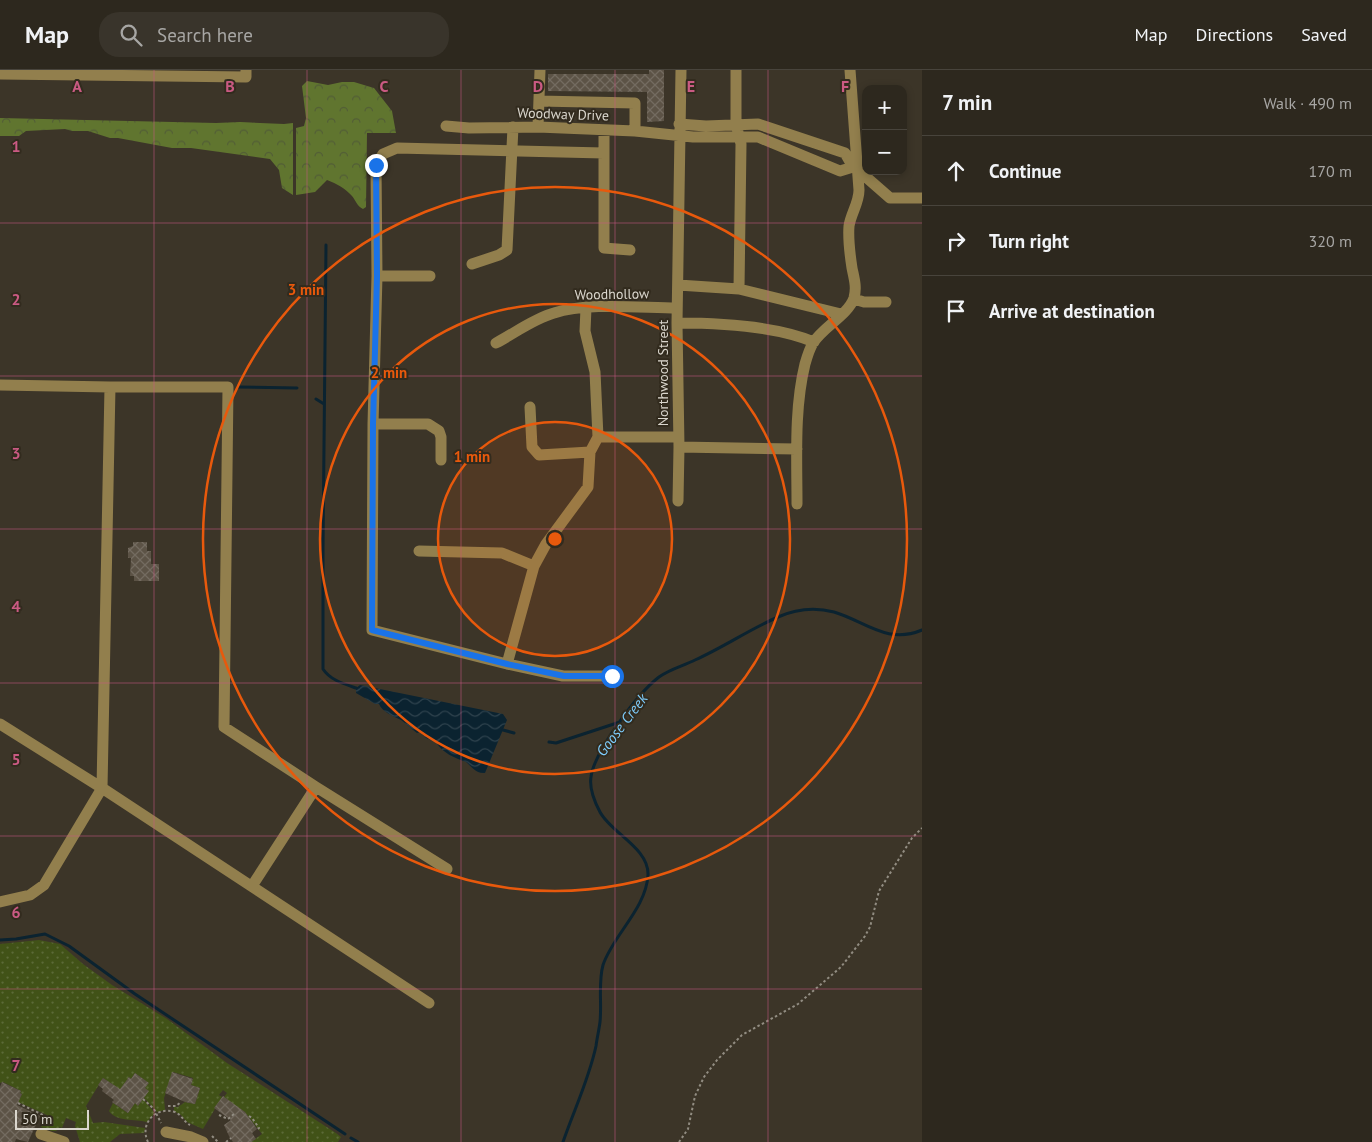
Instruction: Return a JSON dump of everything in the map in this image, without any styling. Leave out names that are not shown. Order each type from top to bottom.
[{"type":"street","points":[[0,74],[105,72],[246,77],[246,70]]},
{"type":"street","points":[[538,127],[540,70]]},
{"type":"street","name":"Northwood Street","points":[[598,437],[678,442],[677,323],[681,70]]},
{"type":"street","points":[[736,70],[736,124],[741,144],[739,289]]},
{"type":"street","points":[[797,504],[799,405],[805,363],[814,342],[854,299],[856,287],[852,266],[849,226],[859,199],[850,70]]},
{"type":"street","points":[[539,101],[634,103],[635,131]]},
{"type":"street","points":[[679,130],[706,126],[758,124],[845,153],[856,168],[890,198],[922,198]]},
{"type":"street","name":"Woodway Drive","points":[[446,126],[635,131],[679,130]]},
{"type":"street","points":[[472,264],[507,250],[513,127]]},
{"type":"street","points":[[604,130],[604,248],[630,250]]},
{"type":"street","points":[[679,130],[693,137],[758,137],[840,171],[856,168]]},
{"type":"street","points":[[604,153],[397,148],[383,154],[376,165],[377,276],[373,424],[372,630],[507,664],[564,676],[612,676]]},
{"type":"street","points":[[377,276],[430,276]]},
{"type":"street","points":[[678,285],[739,289],[841,314]]},
{"type":"street","points":[[854,299],[864,302],[886,302]]},
{"type":"street","points":[[507,664],[534,566],[546,544],[588,487],[590,452],[598,437],[595,372],[585,331],[586,308]]},
{"type":"street","name":"Woodhollow","points":[[496,343],[538,320],[568,309],[678,308]]},
{"type":"street","points":[[677,323],[765,329],[797,335],[814,342]]},
{"type":"street","points":[[0,385],[228,387],[224,727],[447,869]]},
{"type":"street","points":[[0,902],[30,895],[44,885],[102,788],[110,387]]},
{"type":"street","points":[[530,407],[532,448],[540,455],[590,452]]},
{"type":"street","points":[[373,424],[428,424],[439,431],[441,437],[441,460]]},
{"type":"street","points":[[678,501],[678,442],[797,449]]},
{"type":"street","points":[[419,551],[502,553],[534,566]]},
{"type":"street","points":[[0,724],[102,788],[429,1003]]},
{"type":"street","points":[[252,886],[316,787]]},
{"type":"street","points":[[40,1130],[64,1142]]},
{"type":"street","points":[[166,1132],[191,1137],[203,1142]]},
{"type":"path","points":[[679,1142],[688,1129],[694,1096],[704,1077],[717,1060],[742,1036],[798,1004],[841,967],[865,936],[870,927],[878,891],[912,838],[922,828]]},
{"type":"path","points":[[143,1099],[154,1109],[166,1132]]},
{"type":"path","points":[[168,1106],[176,1106],[181,1102]]},
{"type":"path","points":[[18,1103],[45,1116],[40,1130]]},
{"type":"path","points":[[220,1115],[228,1119],[234,1114]]},
{"type":"path","points":[[248,1116],[252,1118],[258,1129]]},
{"type":"path","points":[[226,1142],[231,1138]]},
{"type":"green space","points":[[307,81],[328,85],[354,82],[374,88],[392,111],[396,133],[367,133],[366,207],[363,209],[347,191],[327,180],[315,192],[296,195],[296,128],[304,126],[306,118],[302,86]]},
{"type":"green space","points":[[0,118],[293,123],[293,195],[282,188],[279,170],[270,159],[191,148],[172,148],[110,138],[88,131],[65,129],[26,131],[19,136],[0,136]]},
{"type":"green space","points":[[39,940],[60,944],[112,985],[167,1019],[227,1063],[336,1133],[341,1137],[338,1142],[251,1142],[262,1134],[244,1111],[239,1114],[224,1097],[227,1093],[223,1090],[219,1095],[222,1097],[203,1129],[187,1122],[174,1111],[174,1107],[178,1107],[185,1102],[195,1104],[200,1088],[191,1085],[193,1078],[173,1072],[164,1098],[165,1110],[157,1112],[144,1098],[145,1088],[148,1083],[135,1073],[131,1079],[129,1077],[121,1090],[103,1078],[86,1106],[93,1123],[104,1122],[145,1128],[144,1133],[120,1134],[110,1142],[80,1142],[75,1126],[76,1122],[66,1118],[62,1128],[60,1127],[56,1131],[41,1127],[47,1115],[18,1102],[22,1094],[20,1093],[21,1091],[3,1082],[0,1083],[0,944]]},
{"type":"green space","points":[[143,1099],[155,1113],[147,1122],[121,1119],[112,1115],[109,1111],[113,1103],[128,1113],[135,1103],[138,1105]]},
{"type":"water","points":[[360,685],[503,714],[507,720],[485,773],[477,771],[466,762],[449,755],[436,742],[426,738],[420,732],[417,733],[401,720],[385,712],[379,704],[375,704],[356,693],[356,688]]},
{"type":"building","points":[[649,70],[664,70],[664,121],[647,122],[647,92],[548,91],[548,74],[649,74]]},
{"type":"building","points":[[133,542],[147,542],[147,551],[151,551],[151,564],[159,564],[159,581],[134,581],[134,576],[130,576],[131,558],[128,558],[128,548],[133,546]]},
{"type":"building","points":[[172,1072],[193,1079],[191,1085],[200,1088],[195,1104],[185,1102],[165,1093]]},
{"type":"building","points":[[135,1073],[149,1083],[145,1088],[149,1091],[138,1106],[135,1103],[128,1113],[112,1102],[114,1100],[102,1091],[103,1089],[98,1085],[103,1078],[120,1089],[129,1077],[131,1079]]},
{"type":"building","points":[[2,1082],[21,1091],[20,1093],[22,1094],[17,1105],[40,1116],[28,1142],[16,1139],[15,1142],[0,1142],[0,1087]]},
{"type":"building","points":[[223,1096],[245,1112],[257,1129],[252,1133],[256,1139],[251,1142],[233,1142],[224,1125],[231,1120],[214,1108]]},
{"type":"waterway","points":[[326,245],[323,669],[333,679],[356,688]]},
{"type":"waterway","points":[[238,387],[297,388]]},
{"type":"waterway","points":[[316,399],[324,404]]},
{"type":"waterway","name":"Goose Creek","points":[[563,1142],[596,1046],[600,1022],[603,965],[614,943],[636,911],[642,899],[648,875],[647,865],[636,849],[605,820],[594,800],[592,791],[591,777],[594,766],[618,724],[640,696],[663,674],[706,655],[785,614],[813,609],[827,610],[887,633],[898,635],[922,630]]},
{"type":"waterway","points":[[549,742],[556,743],[620,722]]},
{"type":"waterway","points":[[503,730],[514,733]]},
{"type":"waterway","points":[[0,940],[45,934],[69,946],[135,994],[345,1134]]},
{"type":"waterway","points":[[351,1138],[358,1142]]},
{"type":"route","points":[[376,165],[377,276],[373,424],[372,630],[507,664],[564,676],[612,676]]}]
